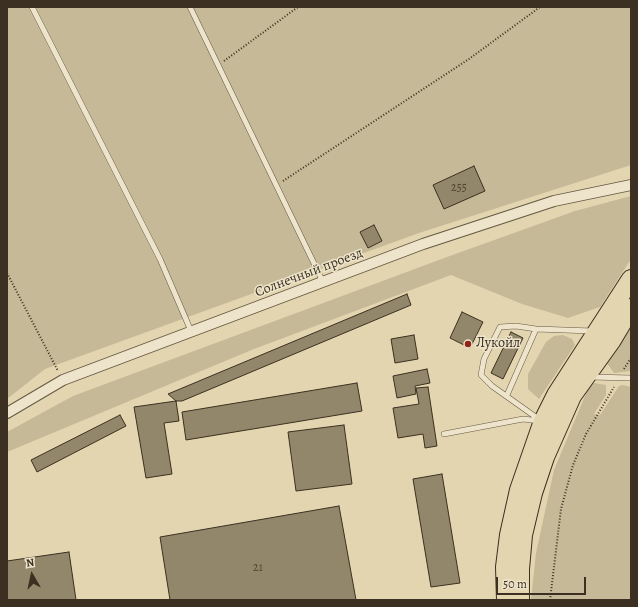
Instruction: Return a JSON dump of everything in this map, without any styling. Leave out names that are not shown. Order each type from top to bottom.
[{"type":"highway","points":[[506,600],[505,567],[509,535],[519,490],[543,422],[556,395],[631,279]]},
{"type":"highway","points":[[520,600],[524,535],[533,493],[560,420],[572,396],[612,340],[631,308]]},
{"type":"street","name":"Солнечный проезд","points":[[7,413],[63,380],[423,244],[554,201],[631,185]]},
{"type":"lane","points":[[32,7],[160,259],[191,331]]},
{"type":"lane","points":[[190,7],[323,283]]},
{"type":"lane","points":[[543,422],[507,395],[492,386],[481,375],[484,359],[500,327],[516,326],[536,329],[596,332]]},
{"type":"lane","points":[[507,395],[536,329]]},
{"type":"lane","points":[[585,376],[631,378]]},
{"type":"lane","points":[[444,434],[523,419],[543,422]]},
{"type":"path","points":[[218,65],[298,7]]},
{"type":"path","points":[[277,185],[469,59],[540,7]]},
{"type":"path","points":[[7,272],[63,380]]},
{"type":"path","points":[[550,600],[561,509],[572,465],[586,434],[631,358]]},
{"type":"shaded area","points":[[7,7],[631,7],[631,165],[419,233],[45,369],[7,399]]},
{"type":"shaded area","points":[[631,196],[631,259],[600,307],[568,318],[522,304],[451,275],[254,349],[7,452],[7,432],[73,396],[575,211]]},
{"type":"shaded area","points":[[631,326],[631,371],[614,373],[606,362]]},
{"type":"shaded area","points":[[563,335],[572,339],[575,345],[539,399],[528,389],[528,374],[546,342],[554,336]]},
{"type":"shaded area","points":[[594,383],[606,385],[606,395],[594,414],[600,415],[619,386],[623,385],[631,387],[631,600],[531,600],[536,553],[554,470],[590,384]]},
{"type":"building","points":[[474,166],[485,191],[444,209],[433,185]]},
{"type":"building","points":[[374,225],[382,241],[368,248],[360,232]]},
{"type":"building","points":[[407,294],[411,305],[182,401],[176,401],[168,394]]},
{"type":"building","points":[[462,312],[483,322],[470,348],[450,338]]},
{"type":"building","points":[[511,332],[523,338],[503,379],[491,373]]},
{"type":"building","points":[[414,335],[418,359],[395,363],[391,339]]},
{"type":"building","points":[[427,369],[430,383],[415,386],[416,394],[397,398],[393,376]]},
{"type":"building","points":[[357,383],[362,411],[186,440],[182,412]]},
{"type":"building","points":[[428,387],[437,446],[425,448],[423,434],[398,438],[393,408],[419,404],[416,388]]},
{"type":"building","points":[[176,401],[179,421],[164,423],[172,474],[146,478],[134,407]]},
{"type":"building","points":[[120,415],[126,426],[37,472],[31,460]]},
{"type":"building","points":[[344,425],[352,484],[296,491],[288,432]]},
{"type":"building","points":[[442,474],[460,583],[431,587],[413,479]]},
{"type":"building","points":[[339,506],[356,600],[170,600],[160,537]]},
{"type":"building","points":[[69,552],[76,600],[7,600],[7,561]]},
{"type":"place","name":"Лукойл","points":[[468,344]]}]
